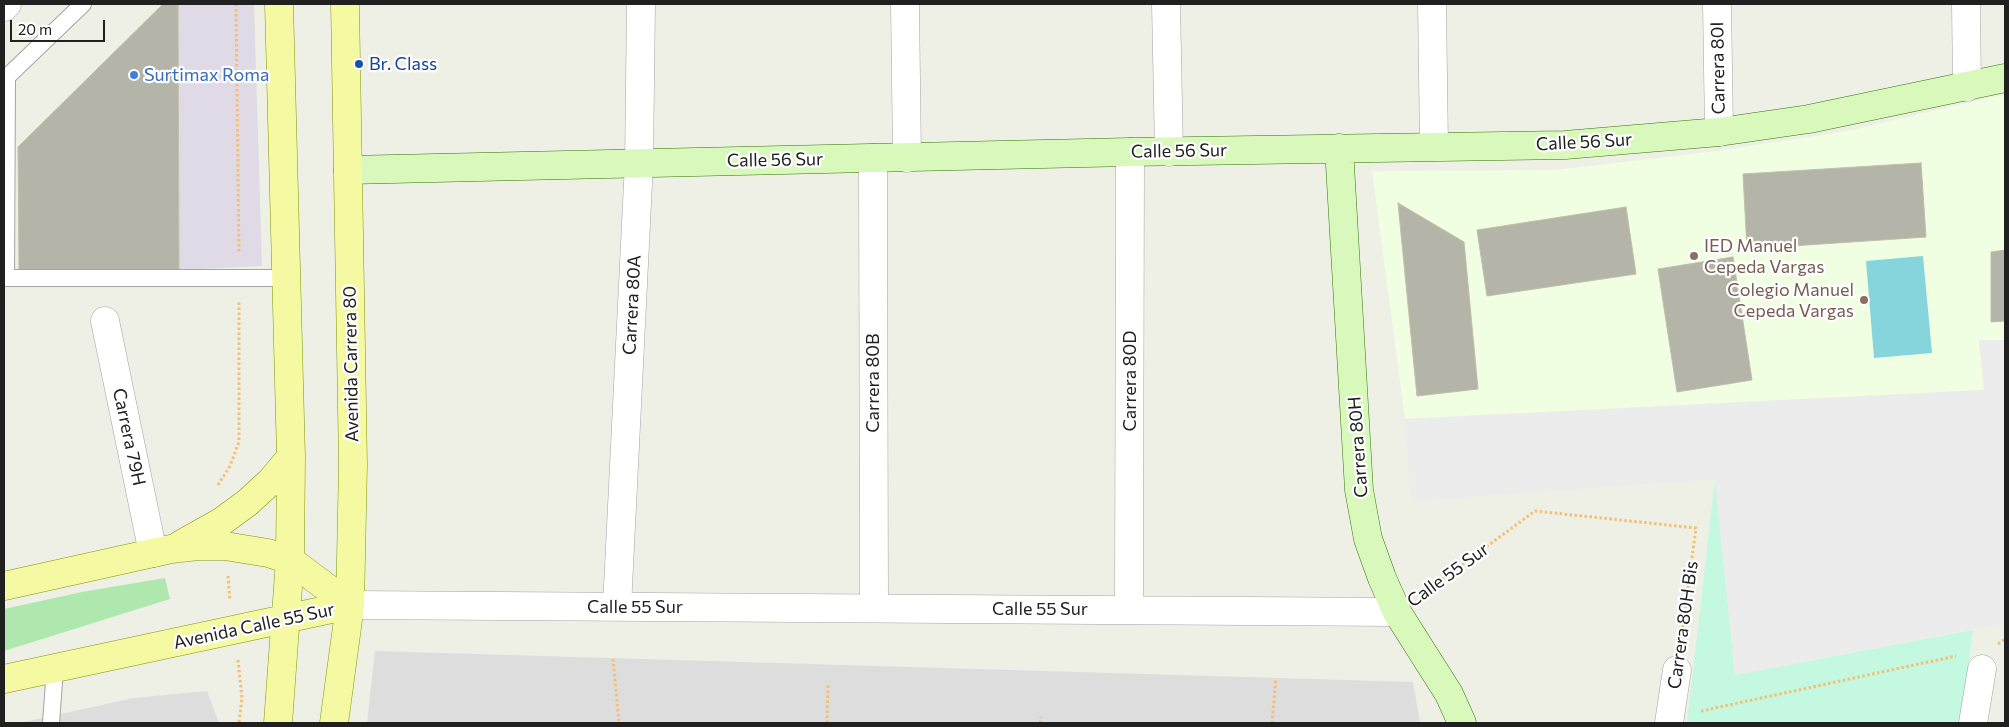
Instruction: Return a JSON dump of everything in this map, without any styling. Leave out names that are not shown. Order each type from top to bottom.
[{"type":"main road","points":[[278,723],[290,560],[291,457],[280,4]]},
{"type":"main road","name":"Avenida Carrera 80","points":[[334,723],[350,605],[353,464],[345,4]]},
{"type":"main road","points":[[162,551],[221,522],[247,503],[271,481],[291,457]]},
{"type":"main road","name":"Avenida Calle 55 Sur","points":[[4,586],[162,551],[198,546],[225,546],[268,553],[290,560],[350,605]]},
{"type":"main road","name":"Avenida Calle 55 Sur","points":[[4,679],[350,605]]},
{"type":"street","points":[[4,7],[7,4]]},
{"type":"street","name":"Carrera 80A","points":[[616,607],[639,163],[641,4]]},
{"type":"street","points":[[905,4],[907,158]]},
{"type":"street","points":[[1166,4],[1168,152]]},
{"type":"street","points":[[1432,4],[1434,146]]},
{"type":"street","name":"Carrera 80I","points":[[1717,4],[1719,132]]},
{"type":"street","points":[[1966,4],[1967,87]]},
{"type":"street","name":"Calle 56 Sur","points":[[348,170],[1130,152],[1565,145],[1719,132],[1810,118],[2005,78]]},
{"type":"street","name":"Carrera 80H","points":[[1339,148],[1359,490],[1368,540],[1397,612],[1449,694],[1462,723]]},
{"type":"street","name":"Carrera 80D","points":[[1129,610],[1130,152]]},
{"type":"street","name":"Carrera 80B","points":[[873,158],[874,608]]},
{"type":"street","name":"Carrera 79H","points":[[105,321],[162,551]]},
{"type":"street","name":"Calle 55 Sur","points":[[350,605],[1397,612]]},
{"type":"street","points":[[1973,662],[1973,723]]},
{"type":"street","name":"Carrera 80H Bis","points":[[1670,720],[1677,670]]},
{"type":"lane","points":[[83,4],[7,76],[6,278],[287,278]]},
{"type":"lane","points":[[50,723],[55,668]]},
{"type":"path","points":[[212,491],[230,466],[239,442],[236,4]]},
{"type":"path","name":"Calle 55 Sur","points":[[1397,612],[1535,511],[1696,528]]},
{"type":"path","name":"Carrera 80H Bis","points":[[1677,670],[1696,528]]},
{"type":"path","points":[[225,546],[242,698],[239,723]]},
{"type":"path","points":[[613,659],[619,723]]},
{"type":"path","points":[[1670,720],[1973,662]]},
{"type":"path","points":[[1272,723],[1276,678]]},
{"type":"path","points":[[826,723],[828,683]]},
{"type":"path","points":[[1040,723],[1041,718]]},
{"type":"shaded area","points":[[178,4],[254,4],[262,266],[179,270]]},
{"type":"shaded area","name":"IED Manuel Cepeda Vargas","points":[[2005,94],[2005,340],[1979,340],[1984,390],[1405,419],[1372,171],[1555,170],[1717,151],[1848,131]]},
{"type":"shaded area","points":[[1923,256],[1932,353],[1874,358],[1866,261]]},
{"type":"shaded area","points":[[1979,340],[2005,340],[2005,623],[1735,675],[1715,479],[1411,501],[1405,419],[1984,390]]},
{"type":"shaded area","points":[[1715,479],[1735,675],[1973,630],[1961,723],[1687,723]]},
{"type":"shaded area","points":[[375,651],[1413,682],[1420,723],[367,723]]},
{"type":"shaded area","points":[[207,691],[219,723],[19,723],[134,698]]},
{"type":"green space","points":[[165,578],[170,599],[4,651],[4,609],[82,592]]},
{"type":"building","name":"Surtimax Roma","points":[[163,4],[178,4],[179,270],[19,272],[18,147]]},
{"type":"building","points":[[1921,163],[1926,237],[1747,249],[1743,174]]},
{"type":"building","points":[[1398,203],[1464,242],[1478,389],[1417,396]]},
{"type":"building","points":[[1626,207],[1636,274],[1487,296],[1477,230]]},
{"type":"building","points":[[2005,250],[2005,321],[1991,322],[1991,252]]},
{"type":"building","points":[[1733,257],[1752,380],[1677,392],[1658,269]]},
{"type":"place","name":"Br. Class","points":[[359,64]]},
{"type":"place","name":"Surtimax Roma","points":[[134,75]]},
{"type":"place","name":"IED Manuel Cepeda Vargas","points":[[1694,256]]},
{"type":"place","name":"Colegio Manuel Cepeda Vargas","points":[[1864,300]]}]
